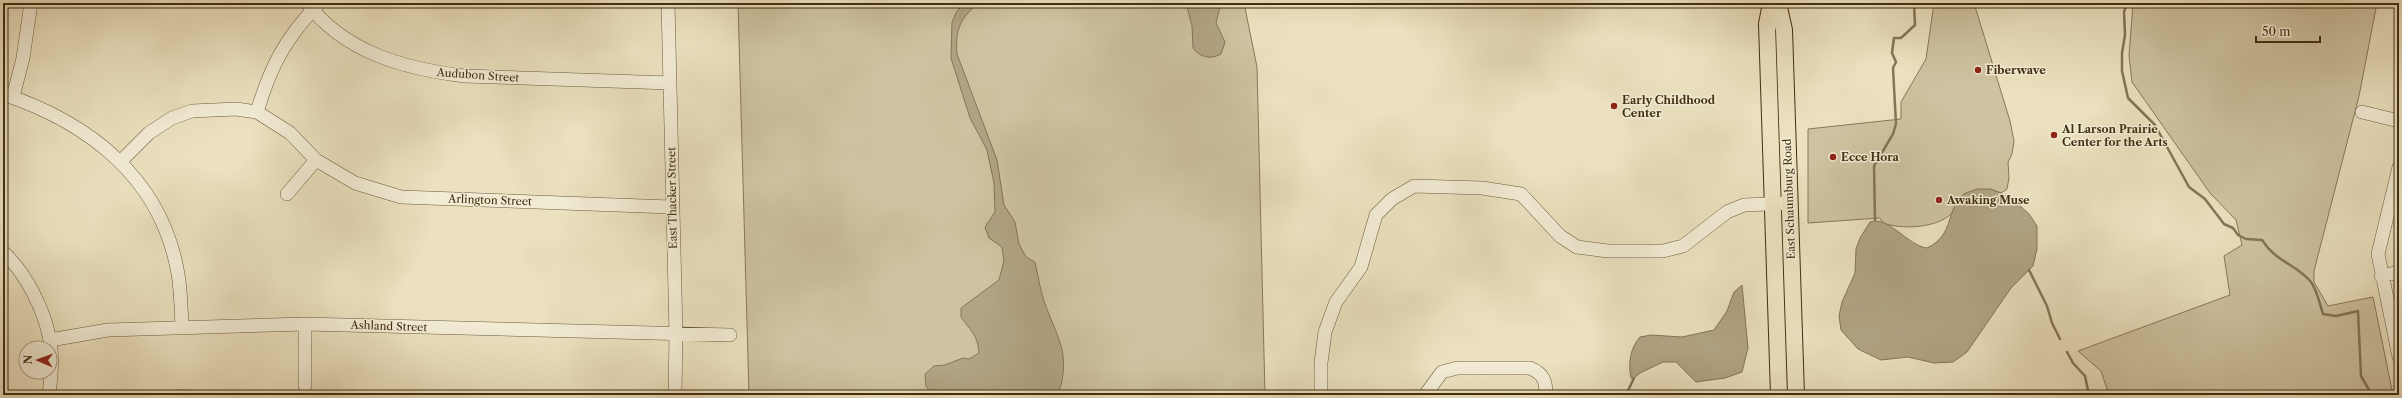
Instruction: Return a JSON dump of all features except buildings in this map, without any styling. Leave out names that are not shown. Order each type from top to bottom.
[{"type":"main road","name":"East Schaumburg Road","points":[[1771,3],[1767,24],[1779,395]]},
{"type":"main road","name":"East Schaumburg Road","points":[[1778,3],[1784,30],[1796,395]]},
{"type":"street","points":[[31,3],[23,58],[8,95],[58,115],[91,135],[121,161],[142,189],[159,218],[170,246],[178,274],[182,326]]},
{"type":"street","name":"East Thacker Street","points":[[668,3],[671,207],[676,334],[675,393]]},
{"type":"street","points":[[258,112],[278,55],[291,34],[313,5]]},
{"type":"street","name":"Audubon Street","points":[[313,5],[342,36],[370,53],[399,64],[432,72],[465,76],[670,83]]},
{"type":"street","name":"Arlington Street","points":[[121,161],[149,133],[172,118],[192,111],[236,109],[258,112],[290,133],[316,160],[355,184],[402,197],[671,207]]},
{"type":"street","points":[[2362,112],[2399,121]]},
{"type":"street","points":[[287,194],[316,160]]},
{"type":"street","points":[[2399,167],[2378,254],[2381,276],[2399,357]]},
{"type":"street","points":[[1321,395],[1321,363],[1325,332],[1336,302],[1361,267],[1376,215],[1392,198],[1414,186],[1482,188],[1521,194],[1560,236],[1577,247],[1608,250],[1663,251],[1683,246],[1727,212],[1744,205],[1789,203]]},
{"type":"street","points":[[3,252],[27,282],[42,315],[50,340]]},
{"type":"street","points":[[2381,276],[2399,272]]},
{"type":"street","points":[[305,324],[305,386]]},
{"type":"street","name":"Ashland Street","points":[[50,340],[108,330],[182,326],[305,324],[676,334],[730,334]]},
{"type":"street","points":[[1425,395],[1442,372],[1457,368],[1530,368],[1540,372],[1546,382],[1546,395]]},
{"type":"street","points":[[48,395],[50,380]]},
{"type":"shaded area","points":[[738,3],[1244,3],[1257,67],[1265,395],[749,395]]},
{"type":"shaded area","points":[[965,3],[980,3],[968,13],[960,25],[957,38],[957,54],[997,160],[1004,205],[1015,222],[1019,244],[1026,257],[1035,262],[1044,301],[1061,346],[1064,368],[1058,395],[932,395],[926,386],[925,374],[934,366],[945,365],[963,358],[969,359],[979,353],[975,337],[961,317],[961,308],[999,280],[1004,261],[1002,247],[989,238],[985,227],[995,212],[994,183],[987,150],[970,118],[951,58],[952,22],[957,11]]},
{"type":"shaded area","points":[[1186,3],[1221,3],[1216,23],[1225,42],[1221,54],[1213,57],[1206,57],[1199,54],[1193,48],[1192,26]]},
{"type":"shaded area","points":[[1934,3],[1974,3],[2010,121],[2014,141],[2012,154],[2008,162],[2009,178],[2007,189],[2001,193],[1990,189],[1964,194],[1952,213],[1946,218],[1929,225],[1909,227],[1891,225],[1883,223],[1880,218],[1808,223],[1808,129],[1901,119],[1901,102],[1926,59]]},
{"type":"shaded area","points":[[2131,3],[2377,3],[2359,96],[2314,271],[2314,282],[2328,306],[2373,297],[2393,395],[2109,395],[2101,371],[2078,351],[2230,295],[2224,256],[2242,245],[2236,220],[2210,193],[2132,82],[2129,56],[2133,4]]},
{"type":"shaded area","points":[[1976,189],[1990,189],[2001,193],[2017,203],[2029,214],[2037,226],[2037,249],[2033,266],[2011,288],[1967,352],[1953,362],[1934,363],[1908,357],[1881,360],[1858,349],[1841,330],[1839,316],[1842,302],[1855,273],[1856,249],[1860,238],[1870,222],[1877,221],[1884,223],[1913,242],[1927,248],[1936,243],[1942,236],[1958,200],[1964,194]]},
{"type":"shaded area","points":[[1742,285],[1748,348],[1742,372],[1725,378],[1696,382],[1676,362],[1663,362],[1640,373],[1634,378],[1631,378],[1630,367],[1632,351],[1640,337],[1651,335],[1682,337],[1714,330],[1727,311],[1734,292]]},
{"type":"shaded area","points":[[176,390],[362,395],[175,395]]},
{"type":"waterway","points":[[1875,220],[1874,166],[1893,134],[1896,124],[1893,68],[1896,62],[1892,53],[1894,38],[1901,38],[1915,25],[1914,3]]},
{"type":"waterway","points":[[2127,3],[2124,12],[2125,35],[2122,53],[2122,71],[2128,98],[2155,125],[2189,187],[2205,199],[2224,224],[2233,228],[2238,235],[2246,239],[2262,240],[2273,253],[2305,276],[2315,289],[2323,314],[2336,316],[2358,311],[2361,376],[2372,395]]},
{"type":"waterway","points":[[2029,270],[2047,306],[2052,323],[2060,339]]},
{"type":"waterway","points":[[2067,352],[2073,363],[2085,376],[2089,395]]},
{"type":"waterway","points":[[1626,395],[1634,378]]},
{"type":"place","name":"Fiberwave","points":[[1978,70]]},
{"type":"place","name":"Early Childhood Center","points":[[1614,106]]},
{"type":"place","name":"Al Larson Prairie Center for the Arts","points":[[2054,135]]},
{"type":"place","name":"Ecce Hora","points":[[1833,157]]},
{"type":"place","name":"Awaking Muse","points":[[1939,200]]}]
